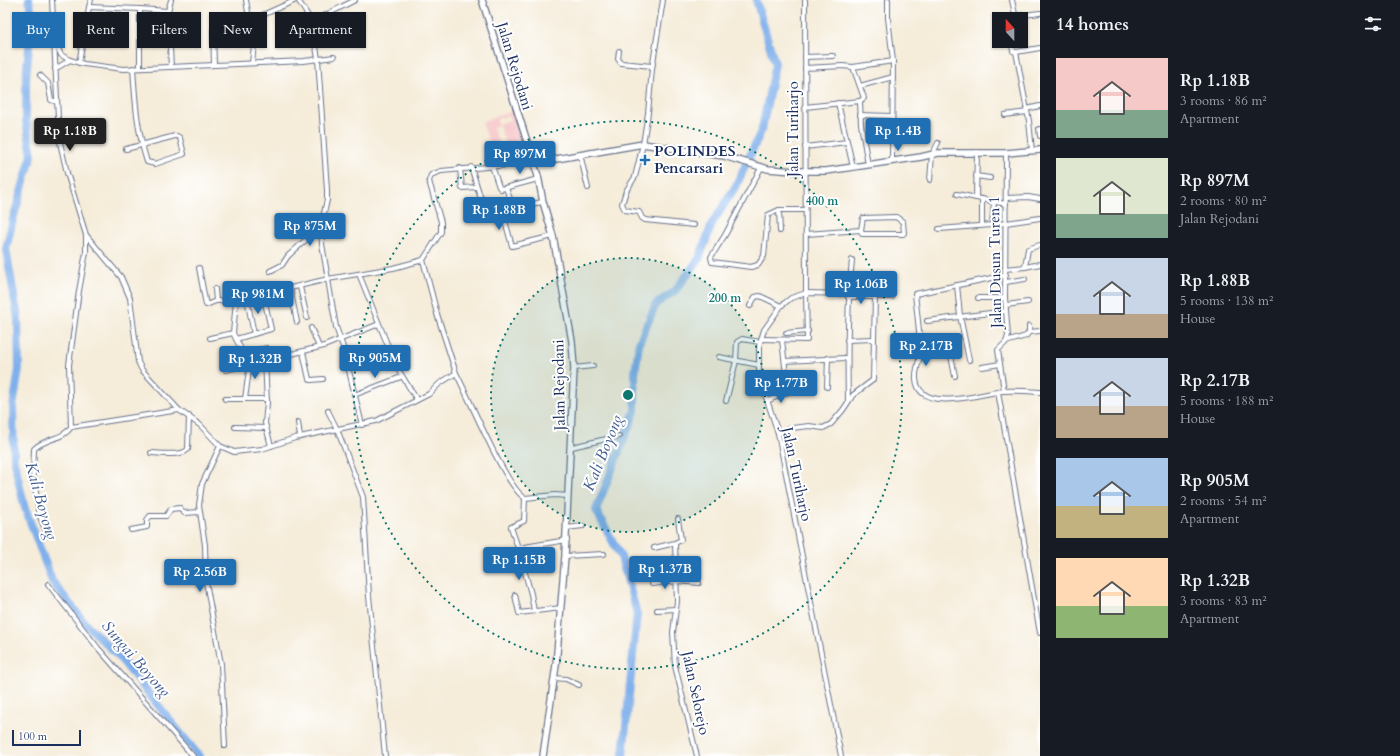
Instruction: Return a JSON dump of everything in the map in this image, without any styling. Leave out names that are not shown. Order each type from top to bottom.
[{"type":"main road","name":"Jalan Rejodani","points":[[482,0],[538,178],[553,236],[572,341],[574,368],[572,447],[566,528],[566,556],[560,608],[556,665],[543,756]]},
{"type":"main road","points":[[533,162],[643,144],[724,156],[762,168],[776,170],[826,171],[958,152],[1006,153],[1040,150]]},
{"type":"street","points":[[52,0],[53,12]]},
{"type":"street","points":[[79,63],[91,0]]},
{"type":"street","points":[[171,0],[168,11],[171,67]]},
{"type":"street","points":[[246,0],[249,12]]},
{"type":"street","points":[[267,14],[297,0],[305,12]]},
{"type":"street","points":[[332,12],[355,0]]},
{"type":"street","points":[[663,0],[652,66],[648,113],[643,144],[635,177],[622,201],[623,208],[626,211],[639,212],[645,220],[694,225]]},
{"type":"street","name":"Jalan Turiharjo","points":[[805,0],[806,293],[792,298],[781,306],[764,330],[760,341],[759,376],[778,433],[841,756]]},
{"type":"street","points":[[888,0],[888,18],[893,61],[891,116],[892,162]]},
{"type":"street","points":[[1012,0],[1015,12]]},
{"type":"street","points":[[89,7],[168,11]]},
{"type":"street","points":[[140,9],[140,68]]},
{"type":"street","points":[[1028,15],[1040,13]]},
{"type":"street","points":[[48,536],[38,512],[38,503],[33,476],[34,449],[44,441],[68,432],[71,427],[69,365],[86,252],[86,235],[67,173],[59,138],[54,48]]},
{"type":"street","points":[[58,48],[61,55],[79,63],[133,68],[252,63],[334,57]]},
{"type":"street","points":[[214,48],[214,64]]},
{"type":"street","points":[[252,63],[254,48]]},
{"type":"street","points":[[316,48],[327,200],[320,226],[322,244],[336,326],[362,425]]},
{"type":"street","points":[[1012,48],[1013,51],[1016,52],[1027,111],[1032,151]]},
{"type":"street","points":[[1016,52],[1040,48]]},
{"type":"street","points":[[619,51],[618,59],[621,63],[652,66]]},
{"type":"street","points":[[805,57],[832,56]]},
{"type":"street","points":[[55,69],[70,60]]},
{"type":"street","points":[[805,68],[842,66],[853,67],[893,61]]},
{"type":"street","points":[[805,107],[860,101],[864,98],[853,67]]},
{"type":"street","points":[[126,149],[142,145],[180,136],[184,154],[155,164],[149,164],[146,162],[142,145],[135,104],[133,68]]},
{"type":"street","points":[[40,75],[48,83],[51,100],[57,102]]},
{"type":"street","points":[[860,86],[892,77]]},
{"type":"street","points":[[860,101],[860,115],[868,165]]},
{"type":"street","points":[[838,103],[852,167]]},
{"type":"street","points":[[1005,115],[1027,111],[1040,106]]},
{"type":"street","points":[[860,115],[891,116]]},
{"type":"street","points":[[1039,129],[1040,136]]},
{"type":"street","points":[[805,147],[847,142]]},
{"type":"street","points":[[930,180],[932,155],[938,143]]},
{"type":"street","points":[[976,198],[977,152]]},
{"type":"street","name":"Jalan Dusun Turen 1","points":[[1004,391],[998,350],[1006,342],[1008,336],[1005,298],[1006,153]]},
{"type":"street","points":[[580,154],[588,188]]},
{"type":"street","points":[[199,268],[206,305],[216,302],[247,299],[328,279],[393,268],[423,260],[442,232],[441,222],[429,181],[431,175],[441,171],[460,168],[533,162]]},
{"type":"street","points":[[492,166],[501,189],[538,178]]},
{"type":"street","points":[[471,167],[486,216],[512,207],[543,202]]},
{"type":"street","points":[[460,168],[462,188],[476,187]]},
{"type":"street","points":[[762,168],[725,235],[711,257],[712,262],[751,267],[758,265],[764,256],[768,215],[779,210],[805,210]]},
{"type":"street","points":[[976,176],[990,178]]},
{"type":"street","points":[[506,188],[512,207]]},
{"type":"street","points":[[958,194],[1006,204]]},
{"type":"street","points":[[1006,198],[1028,196],[1040,199]]},
{"type":"street","points":[[982,199],[982,226]]},
{"type":"street","points":[[992,225],[994,201]]},
{"type":"street","points":[[502,210],[512,246],[553,236]]},
{"type":"street","points":[[779,210],[780,231]]},
{"type":"street","points":[[896,217],[900,218],[904,223],[903,234],[866,235],[862,234],[861,230],[863,218],[896,217]]},
{"type":"street","points":[[939,229],[992,225],[1040,218]]},
{"type":"street","points":[[270,271],[282,265],[288,256],[320,226]]},
{"type":"street","points":[[806,234],[861,230]]},
{"type":"street","points":[[86,235],[121,277],[130,298],[138,362],[142,370],[179,410],[189,416],[220,446],[234,452],[262,449],[300,437],[376,421],[429,394],[439,384],[456,373]]},
{"type":"street","points":[[1025,267],[1028,250],[1040,245]]},
{"type":"street","points":[[423,260],[437,314],[456,373],[500,463],[515,490],[525,498],[555,495],[568,496]]},
{"type":"street","points":[[848,402],[846,358],[848,295],[852,260]]},
{"type":"street","points":[[1005,269],[1040,264]]},
{"type":"street","points":[[359,274],[402,377],[417,400]]},
{"type":"street","points":[[1006,275],[915,294],[920,352],[916,379],[918,386],[924,394],[932,399],[951,400],[1004,391],[1040,392]]},
{"type":"street","points":[[1006,282],[1025,279]]},
{"type":"street","points":[[957,285],[960,316],[969,360]]},
{"type":"street","points":[[300,286],[307,318]]},
{"type":"street","points":[[290,288],[297,322]]},
{"type":"street","points":[[215,289],[216,302]]},
{"type":"street","points":[[726,400],[736,361],[737,342],[739,340],[806,341],[808,338],[808,331],[806,293],[875,298],[892,297]]},
{"type":"street","points":[[236,339],[269,331],[272,328],[263,294]]},
{"type":"street","points":[[750,306],[755,297],[760,296],[781,306]]},
{"type":"street","points":[[778,433],[792,428],[809,426],[823,428],[831,424],[853,395],[873,380],[875,298]]},
{"type":"street","points":[[978,298],[1005,298]]},
{"type":"street","points":[[247,299],[254,334]]},
{"type":"street","points":[[236,301],[234,334],[250,370],[245,399]]},
{"type":"street","points":[[1006,305],[1028,302]]},
{"type":"street","points":[[927,321],[1006,311]]},
{"type":"street","points":[[226,370],[248,363],[303,352],[340,340],[379,324]]},
{"type":"street","points":[[1029,326],[1029,332]]},
{"type":"street","points":[[311,328],[319,347]]},
{"type":"street","points":[[786,333],[808,331]]},
{"type":"street","points":[[1006,342],[1026,336],[1029,332],[1040,331]]},
{"type":"street","points":[[210,338],[234,334]]},
{"type":"street","points":[[847,340],[873,339]]},
{"type":"street","points":[[782,340],[788,392]]},
{"type":"street","points":[[252,351],[267,348],[270,358]]},
{"type":"street","points":[[920,352],[950,351],[955,376]]},
{"type":"street","points":[[303,352],[309,379],[323,379]]},
{"type":"street","points":[[719,357],[759,365]]},
{"type":"street","points":[[827,387],[828,358]]},
{"type":"street","points":[[785,361],[846,358]]},
{"type":"street","points":[[265,360],[267,399],[266,428],[271,446]]},
{"type":"street","points":[[982,368],[1000,364]]},
{"type":"street","points":[[574,368],[593,366]]},
{"type":"street","points":[[354,395],[402,377]]},
{"type":"street","points":[[767,401],[788,392],[809,387]]},
{"type":"street","points":[[998,392],[1040,632]]},
{"type":"street","points":[[225,399],[267,399]]},
{"type":"street","points":[[71,427],[179,410]]},
{"type":"street","points":[[328,411],[337,429],[363,496],[369,596],[385,756]]},
{"type":"street","points":[[151,454],[182,453],[187,451],[189,416]]},
{"type":"street","points":[[298,422],[300,437]]},
{"type":"street","points":[[236,427],[266,428]]},
{"type":"street","points":[[572,447],[619,436]]},
{"type":"street","points":[[220,446],[202,484],[200,512],[207,588],[221,664],[225,746]]},
{"type":"street","points":[[525,498],[524,521],[511,527],[531,594],[534,611]]},
{"type":"street","points":[[131,530],[147,526],[147,520],[150,516],[166,516],[171,508],[180,508],[184,514],[200,512]]},
{"type":"street","name":"Jalan Selorejo","points":[[678,519],[681,540],[675,544],[677,581],[673,632],[675,666],[697,756]]},
{"type":"street","points":[[566,528],[583,526]]},
{"type":"street","points":[[518,548],[567,540]]},
{"type":"street","points":[[654,548],[675,544]]},
{"type":"street","points":[[566,556],[604,554]]},
{"type":"street","points":[[521,563],[540,560]]},
{"type":"street","points":[[652,584],[677,581],[699,583]]},
{"type":"street","points":[[48,584],[98,648],[193,756]]},
{"type":"street","points":[[515,595],[518,613],[560,608]]},
{"type":"street","points":[[657,610],[676,609]]},
{"type":"street","points":[[554,676],[568,679],[579,685]]},
{"type":"shaded area","points":[[512,111],[527,153],[496,163],[482,122]],"holes":[[[508,115],[510,120],[498,124],[497,119]],[[499,125],[507,148],[501,150],[493,127]]]},
{"type":"waterway","name":"Kali Boyong","points":[[29,0],[32,14],[26,79],[26,121],[32,155],[13,219],[6,249],[18,318],[19,369],[13,407],[14,461],[24,505],[52,581],[84,622],[119,657],[199,756]]},
{"type":"waterway","name":"Kali Boyong","points":[[623,756],[637,614],[621,557],[596,510],[635,411],[635,374],[639,343],[656,304],[675,291],[699,259],[712,224],[737,184],[762,129],[775,64],[756,0]]},
{"type":"place","name":"POLINDES Pencarsari","points":[[645,160]]},
{"type":"water label","name":"Sungai Boyong","points":[[136,659]]}]
